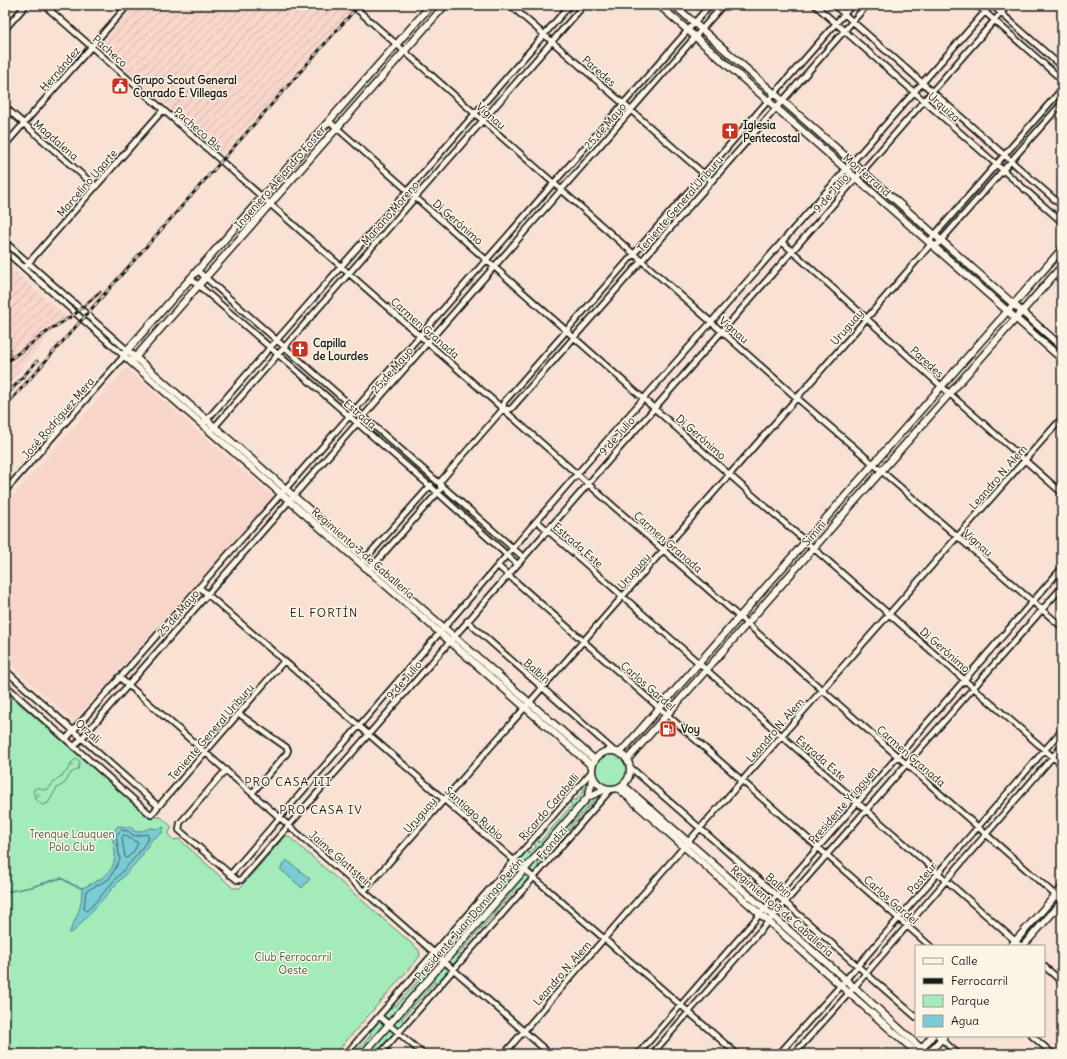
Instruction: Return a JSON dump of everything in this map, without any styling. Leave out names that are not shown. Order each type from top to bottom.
[{"type":"street","points":[[5,28],[26,5]]},
{"type":"street","name":"Pacheco","points":[[44,5],[163,110]]},
{"type":"street","name":"Hernández","points":[[5,145],[128,5]]},
{"type":"street","name":"Ingeniero Alejandro Foster","points":[[123,356],[431,5]]},
{"type":"street","name":"Ingeniero Alejandro Foster","points":[[131,362],[445,5]]},
{"type":"street","name":"Paredes","points":[[510,5],[712,181]]},
{"type":"street","name":"Mariano Moreno","points":[[202,425],[570,5]]},
{"type":"street","name":"Mariano Moreno","points":[[210,432],[584,5]]},
{"type":"street","name":"Monferrand","points":[[659,5],[1062,359]]},
{"type":"street","name":"Monferrand","points":[[674,5],[1062,347]]},
{"type":"street","name":"25 de Mayo","points":[[66,739],[710,5]]},
{"type":"street","name":"25 de Mayo","points":[[74,747],[723,5]]},
{"type":"street","name":"Urquiza","points":[[815,5],[1062,222]]},
{"type":"street","name":"Urquiza","points":[[834,5],[1062,206]]},
{"type":"street","name":"Teniente General Uriburu","points":[[439,483],[503,409],[504,402],[852,5]]},
{"type":"street","name":"Teniente General Uriburu","points":[[503,409],[511,409],[867,5]]},
{"type":"street","points":[[977,5],[1062,80]]},
{"type":"street","points":[[991,5],[1062,67]]},
{"type":"street","name":"9 de Julio","points":[[991,5],[513,548],[230,875],[237,880],[241,880],[1008,5]]},
{"type":"street","name":"Vignau","points":[[354,7],[873,464],[1062,627]]},
{"type":"street","name":"Uruguay","points":[[364,891],[798,398],[931,244],[931,239],[1062,89]]},
{"type":"street","name":"Uruguay","points":[[931,244],[938,245],[1062,103]]},
{"type":"street","name":"Magdalena","points":[[5,107],[96,187]]},
{"type":"street","name":"Pacheco Bis","points":[[163,110],[262,197]]},
{"type":"street","name":"Marcelino Ugarte","points":[[24,268],[163,110]]},
{"type":"street","name":"Di Gerónimo","points":[[329,121],[730,475],[1062,765]]},
{"type":"street","name":"Carmen Granada","points":[[262,197],[1062,901]]},
{"type":"street","points":[[5,242],[127,350]]},
{"type":"street","name":"Paredes","points":[[782,242],[1062,494]]},
{"type":"street","name":"Simini","points":[[617,752],[699,663],[1062,249]]},
{"type":"street","points":[[5,251],[123,356]]},
{"type":"street","name":"Simini","points":[[627,760],[1062,266]]},
{"type":"street","name":"Estrada","points":[[197,270],[523,557]]},
{"type":"street","name":"Estrada","points":[[190,278],[350,416],[517,564]]},
{"type":"street","name":"Regimiento 3 de Caballería","points":[[127,350],[373,566],[452,639],[528,705],[595,760]]},
{"type":"street","name":"Regimiento 3 de Caballería","points":[[123,356],[368,571],[442,630]]},
{"type":"street","name":"José Rodríguez Mera","points":[[5,491],[123,356]]},
{"type":"street","name":"Leandro N. Alem","points":[[504,1054],[700,828],[1062,418]]},
{"type":"street","points":[[361,564],[433,482],[439,483],[441,488],[438,493],[368,571]]},
{"type":"street","name":"Estrada Este","points":[[537,521],[946,880],[1013,943]]},
{"type":"street","name":"Carlos Gardel","points":[[498,566],[929,945]]},
{"type":"street","name":"Presidente Yrigoyen","points":[[638,1054],[1062,568]]},
{"type":"street","name":"Santiago Rubio","points":[[199,587],[737,1054]]},
{"type":"street","name":"Presidente Yrigoyen","points":[[652,1054],[1062,587]]},
{"type":"street","name":"Balbin","points":[[467,621],[617,752]]},
{"type":"street","name":"Teniente General Uriburu","points":[[151,815],[284,661]]},
{"type":"street","name":"Orzali","points":[[5,670],[158,806]]},
{"type":"street","name":"Jaime Glattstein","points":[[119,677],[550,1054]]},
{"type":"street","name":"Orzali","points":[[5,685],[151,815]]},
{"type":"street","name":"Regimiento 3 de Caballería","points":[[528,705],[592,770]]},
{"type":"street","points":[[238,714],[286,747],[288,750],[252,793]]},
{"type":"street","name":"Pasteur","points":[[779,1054],[858,966],[1062,730]]},
{"type":"street","name":"Pasteur","points":[[794,1054],[852,990],[1062,746]]},
{"type":"street","points":[[588,797],[591,786],[592,770],[595,760],[603,752],[617,752],[627,760],[630,767],[630,773],[628,780],[621,786],[609,789],[599,785],[595,781],[592,770]]},
{"type":"street","name":"Balbin","points":[[630,767],[915,1016]]},
{"type":"street","points":[[226,770],[180,823],[179,830],[230,875]]},
{"type":"street","name":"Ricardo Carabelli","points":[[346,1054],[592,770]]},
{"type":"street","name":"Regimiento 3 de Caballería","points":[[621,786],[852,990],[919,1052],[928,1054]]},
{"type":"street","name":"Presidente Juan Domingo Perón","points":[[364,1054],[588,797],[609,789]]},
{"type":"street","name":"Frondizi","points":[[380,1054],[609,789]]},
{"type":"street","points":[[1013,943],[1062,888]]},
{"type":"street","points":[[1023,945],[1062,901]]},
{"type":"street","points":[[1045,967],[1062,982]]},
{"type":"street","points":[[379,1016],[423,1054]]},
{"type":"street","points":[[919,1052],[931,1037]]},
{"type":"street","points":[[928,1054],[941,1037],[958,1054]]},
{"type":"street","points":[[1033,1037],[1053,1054]]},
{"type":"shaded area","points":[[135,5],[341,5],[350,12],[223,155],[99,46]]},
{"type":"shaded area","points":[[5,262],[65,316],[5,388]]},
{"type":"shaded area","points":[[126,368],[273,497],[74,721],[5,659],[5,505]]},
{"type":"green space","points":[[5,691],[149,817],[161,817],[172,827],[168,834],[173,840],[179,839],[233,888],[240,888],[285,836],[288,836],[419,950],[420,956],[335,1054],[5,1054]]},
{"type":"green space","points":[[611,753],[623,758],[628,770],[623,782],[611,787],[599,782],[594,770],[599,758]]},
{"type":"green space","points":[[77,759],[80,762],[78,769],[71,773],[65,783],[57,788],[48,803],[43,805],[37,801],[33,790],[39,787],[43,790],[48,789],[67,771],[73,761]]},
{"type":"green space","points":[[585,781],[589,783],[586,795],[360,1054],[354,1054],[371,1035],[370,1029],[394,1002],[395,1007],[418,981],[417,975],[419,973],[421,977],[428,969],[427,964],[449,938],[450,943],[455,938],[454,933],[457,929],[459,934],[498,889],[496,884],[500,879],[503,884],[508,878],[506,872],[526,849],[529,854],[536,847],[534,841],[537,837],[539,843],[572,805],[569,799],[572,796],[575,801],[584,791],[583,784]]},
{"type":"green space","points":[[601,794],[602,796],[595,806],[593,801],[538,865],[539,869],[518,894],[516,889],[458,955],[460,960],[437,986],[435,982],[402,1019],[404,1024],[379,1052],[378,1047],[372,1054],[366,1054],[590,799]]},
{"type":"water","points":[[118,826],[131,827],[135,832],[151,828],[159,829],[164,827],[162,833],[152,839],[141,857],[73,932],[69,933],[80,907],[82,888],[100,879],[111,869],[115,855],[111,834]]},
{"type":"water","points":[[287,860],[310,879],[302,888],[280,869]]},
{"type":"waterway","points":[[5,892],[31,887],[61,878],[82,888]]},
{"type":"railway","points":[[5,407],[359,5]]},
{"type":"railway","points":[[5,363],[51,329],[75,314],[100,292]]},
{"type":"railway","points":[[5,397],[37,361]]},
{"type":"place","name":"Grupo Scout General Conrado E. Villegas","points":[[120,86]]},
{"type":"place","name":"Iglesia Pentecostal","points":[[730,131]]},
{"type":"place","name":"Capilla de Lourdes","points":[[300,349]]},
{"type":"place","name":"Voy","points":[[668,729]]},
{"type":"district","name":"EL FORTÍN","points":[[324,612]]},
{"type":"district","name":"PRO CASA III","points":[[288,781]]},
{"type":"district","name":"PRO CASA IV","points":[[321,809]]},
{"type":"park label","name":"Trenque Lauquen Polo Club","points":[[72,840]]},
{"type":"park label","name":"Club Ferrocarril Oeste","points":[[293,963]]}]
